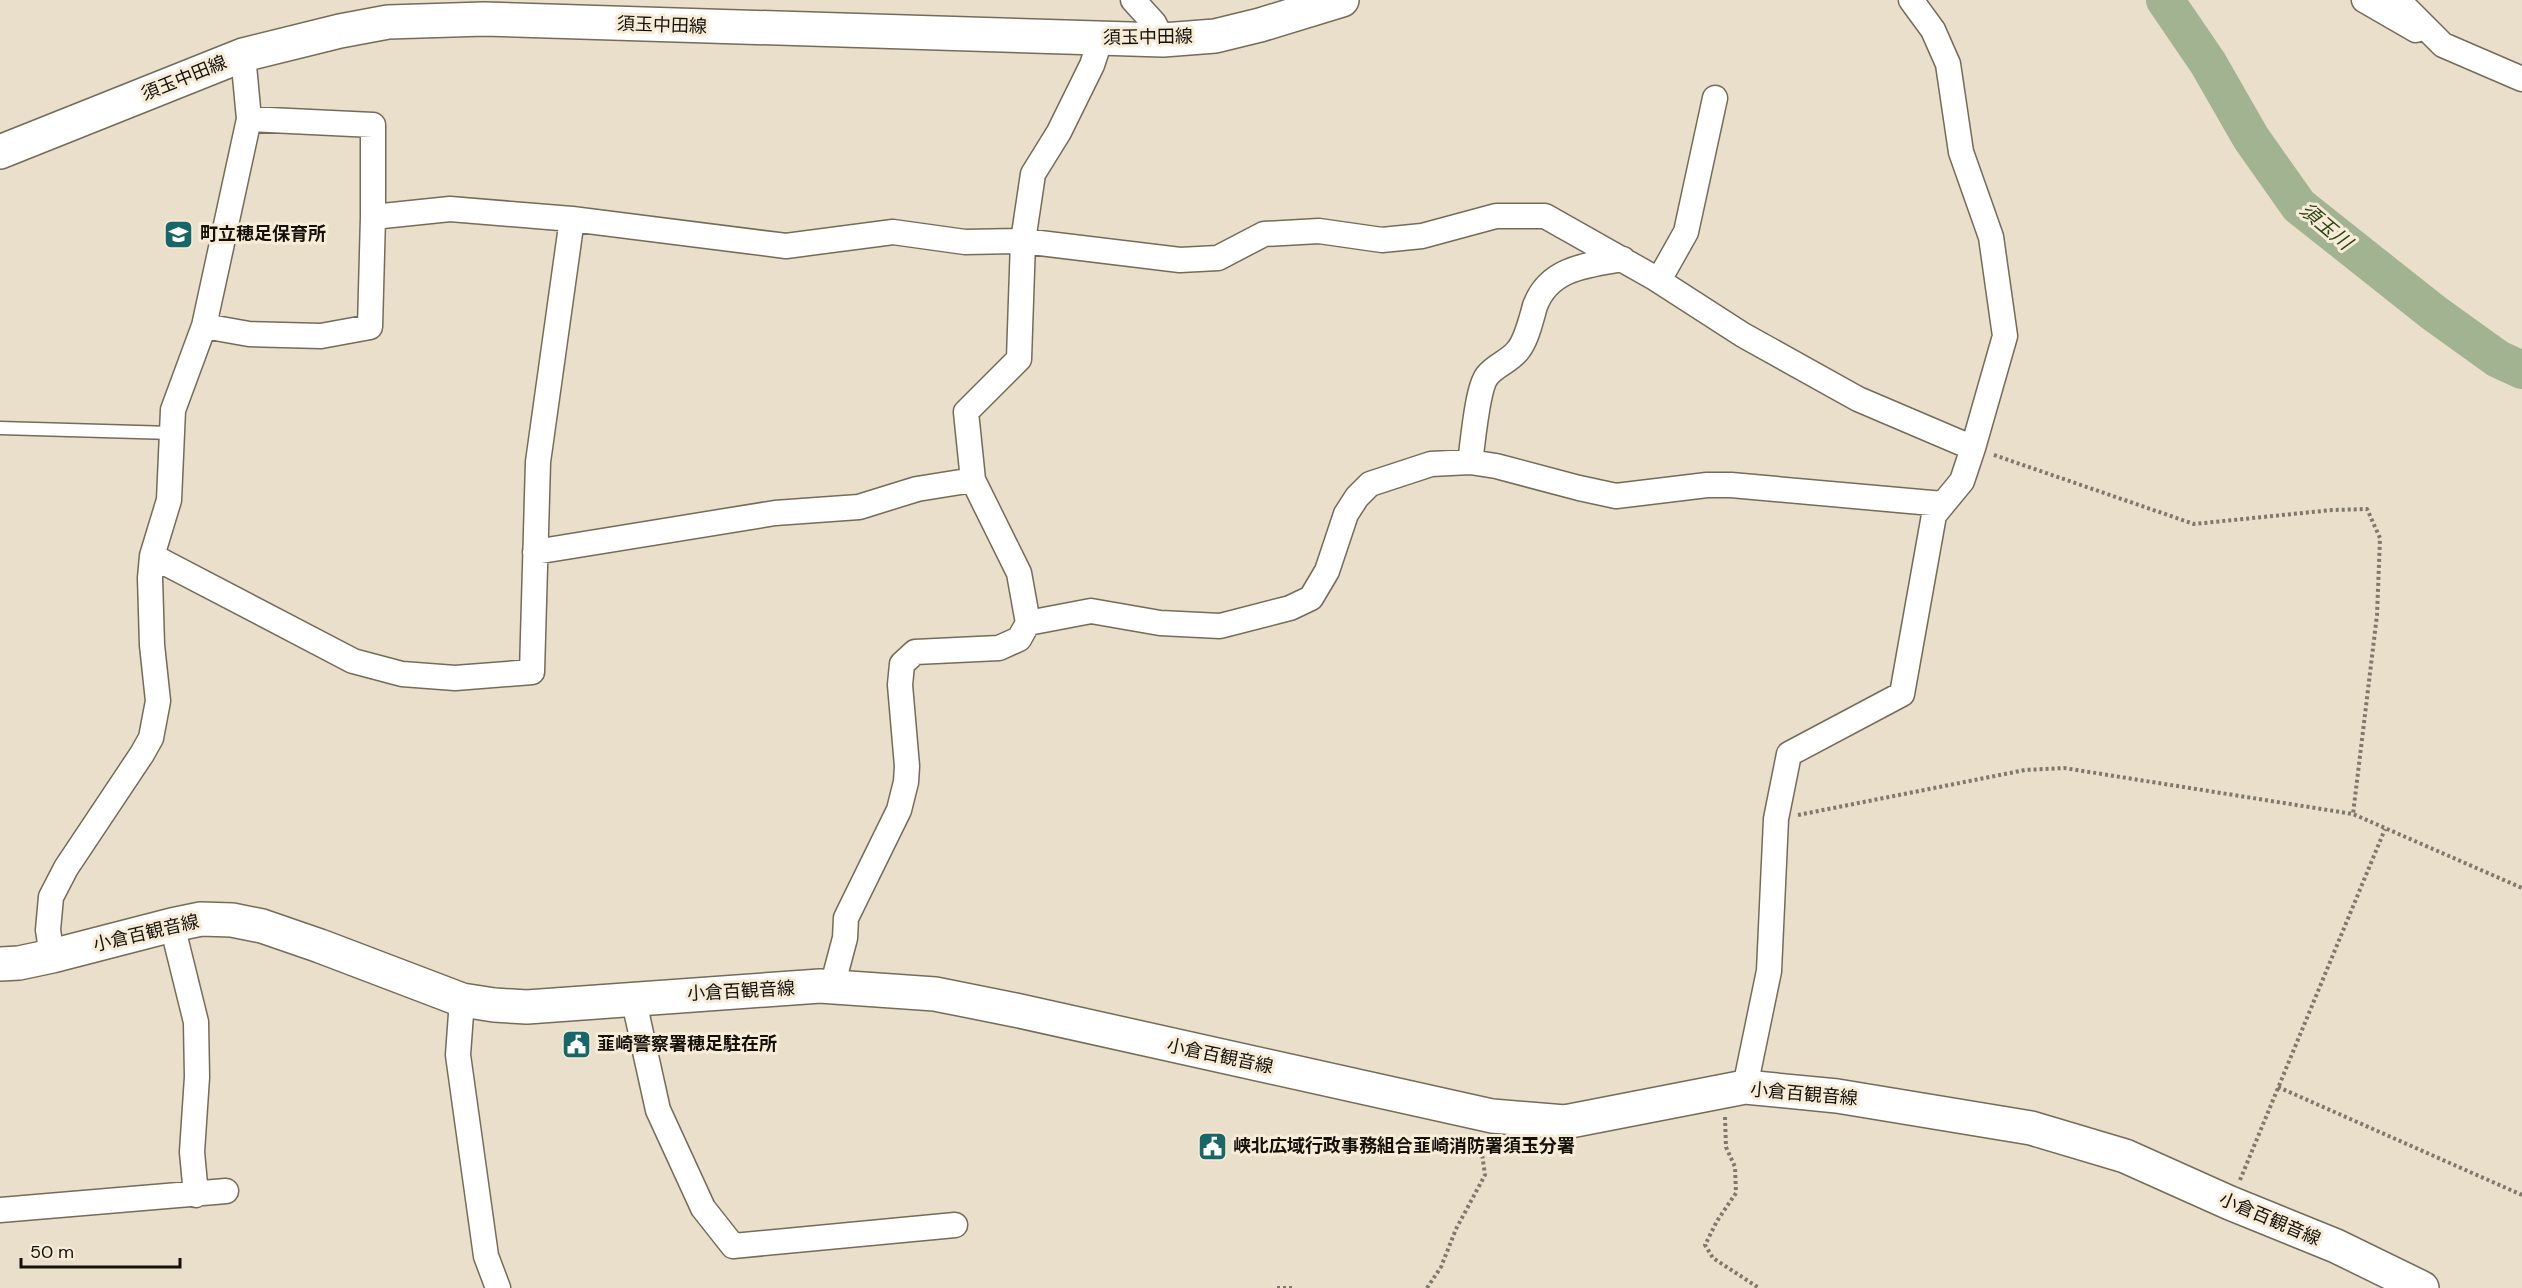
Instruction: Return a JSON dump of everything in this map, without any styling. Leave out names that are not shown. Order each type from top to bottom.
[{"type":"main road","name":"須玉中田線","points":[[0,152],[243,55],[340,31],[387,11],[484,19],[1163,40],[1215,36],[1342,0]]},
{"type":"main road","name":"小倉百観音線","points":[[0,964],[19,963],[52,956],[201,919],[232,920],[262,926],[462,1000],[494,1005],[527,1007],[633,998],[832,987],[935,994],[1492,1116],[1565,1122],[1736,1089],[1837,1096],[2031,1128],[2125,1156],[2230,1203],[2336,1246],[2422,1288]]},
{"type":"street","points":[[1133,0],[1154,23],[1163,40]]},
{"type":"street","points":[[1736,1089],[1769,970],[1776,819],[1789,754],[1902,694],[1934,515],[1962,481],[1974,448],[2005,336],[1991,237],[1961,152],[1948,64],[1933,30],[1911,0]]},
{"type":"street","points":[[2364,0],[2443,45],[2522,79]]},
{"type":"street","points":[[2398,0],[2443,45]]},
{"type":"street","points":[[832,987],[845,939],[846,918],[899,810],[906,782],[907,766],[900,685],[902,664],[915,652],[999,648],[1019,639],[1028,623],[1019,573],[973,480],[966,412],[1019,359],[1023,241],[1033,174],[1059,132],[1088,75],[1101,38]]},
{"type":"street","points":[[52,956],[48,913],[51,897],[66,868],[142,754],[151,738],[156,719],[158,701],[152,645],[150,578],[152,556],[169,500],[173,410],[204,326],[249,119],[243,55]]},
{"type":"street","points":[[1659,280],[1686,232],[1715,98]]},
{"type":"street","points":[[204,326],[249,334],[321,336],[370,327],[373,125],[249,119]]},
{"type":"street","points":[[373,217],[450,210],[572,219],[786,246],[893,232],[965,242],[1023,241],[1180,260],[1204,260],[1218,258],[1264,234],[1319,231],[1382,240],[1422,236],[1496,216],[1545,216],[1659,280],[1743,335],[1858,399],[1974,448]]},
{"type":"street","points":[[152,556],[353,661],[402,674],[455,678],[532,672],[538,462],[572,219]]},
{"type":"street","points":[[1470,462],[1481,388],[1487,375],[1506,363],[1520,349],[1541,291],[1561,274],[1585,266],[1623,259]]},
{"type":"street","points":[[1028,623],[1091,611],[1160,623],[1220,626],[1290,608],[1311,598],[1328,571],[1346,514],[1357,497],[1370,484],[1431,464],[1470,462],[1496,466],[1616,496],[1707,485],[1731,485],[1943,504]]},
{"type":"street","points":[[535,552],[775,513],[859,507],[917,489],[973,480]]},
{"type":"street","points":[[172,925],[196,1022],[197,1077],[192,1152],[196,1195]]},
{"type":"street","points":[[633,998],[658,1110],[703,1208],[733,1246],[954,1225]]},
{"type":"street","points":[[462,1000],[458,1055],[486,1256],[498,1288]]},
{"type":"street","points":[[0,1210],[226,1191]]},
{"type":"lane","points":[[0,428],[172,433]]},
{"type":"path","points":[[1974,448],[2194,524],[2332,510],[2367,509],[2380,537],[2377,615],[2353,814]]},
{"type":"path","points":[[1776,819],[2025,770],[2064,768],[2353,814],[2522,888]]},
{"type":"path","points":[[2230,1203],[2385,829]]},
{"type":"path","points":[[2278,1087],[2522,1196]]},
{"type":"path","points":[[1736,1089],[1724,1130],[1726,1147],[1735,1167],[1736,1193],[1717,1221],[1705,1245],[1713,1258],[1758,1288]]},
{"type":"path","points":[[1427,1288],[1441,1267],[1456,1229],[1485,1175],[1476,1112]]},
{"type":"path","points":[[1277,1288],[1281,1286],[1293,1288]]},
{"type":"waterway","name":"須玉川","points":[[2165,0],[2208,63],[2251,138],[2299,206],[2434,313],[2498,359],[2522,370]]},
{"type":"place","name":"町立穂足保育所","points":[[179,234]]},
{"type":"place","name":"韮崎警察署穂足駐在所","points":[[576,1044]]},
{"type":"place","name":"峡北広域行政事務組合韮崎消防署須玉分署","points":[[1212,1146]]}]
